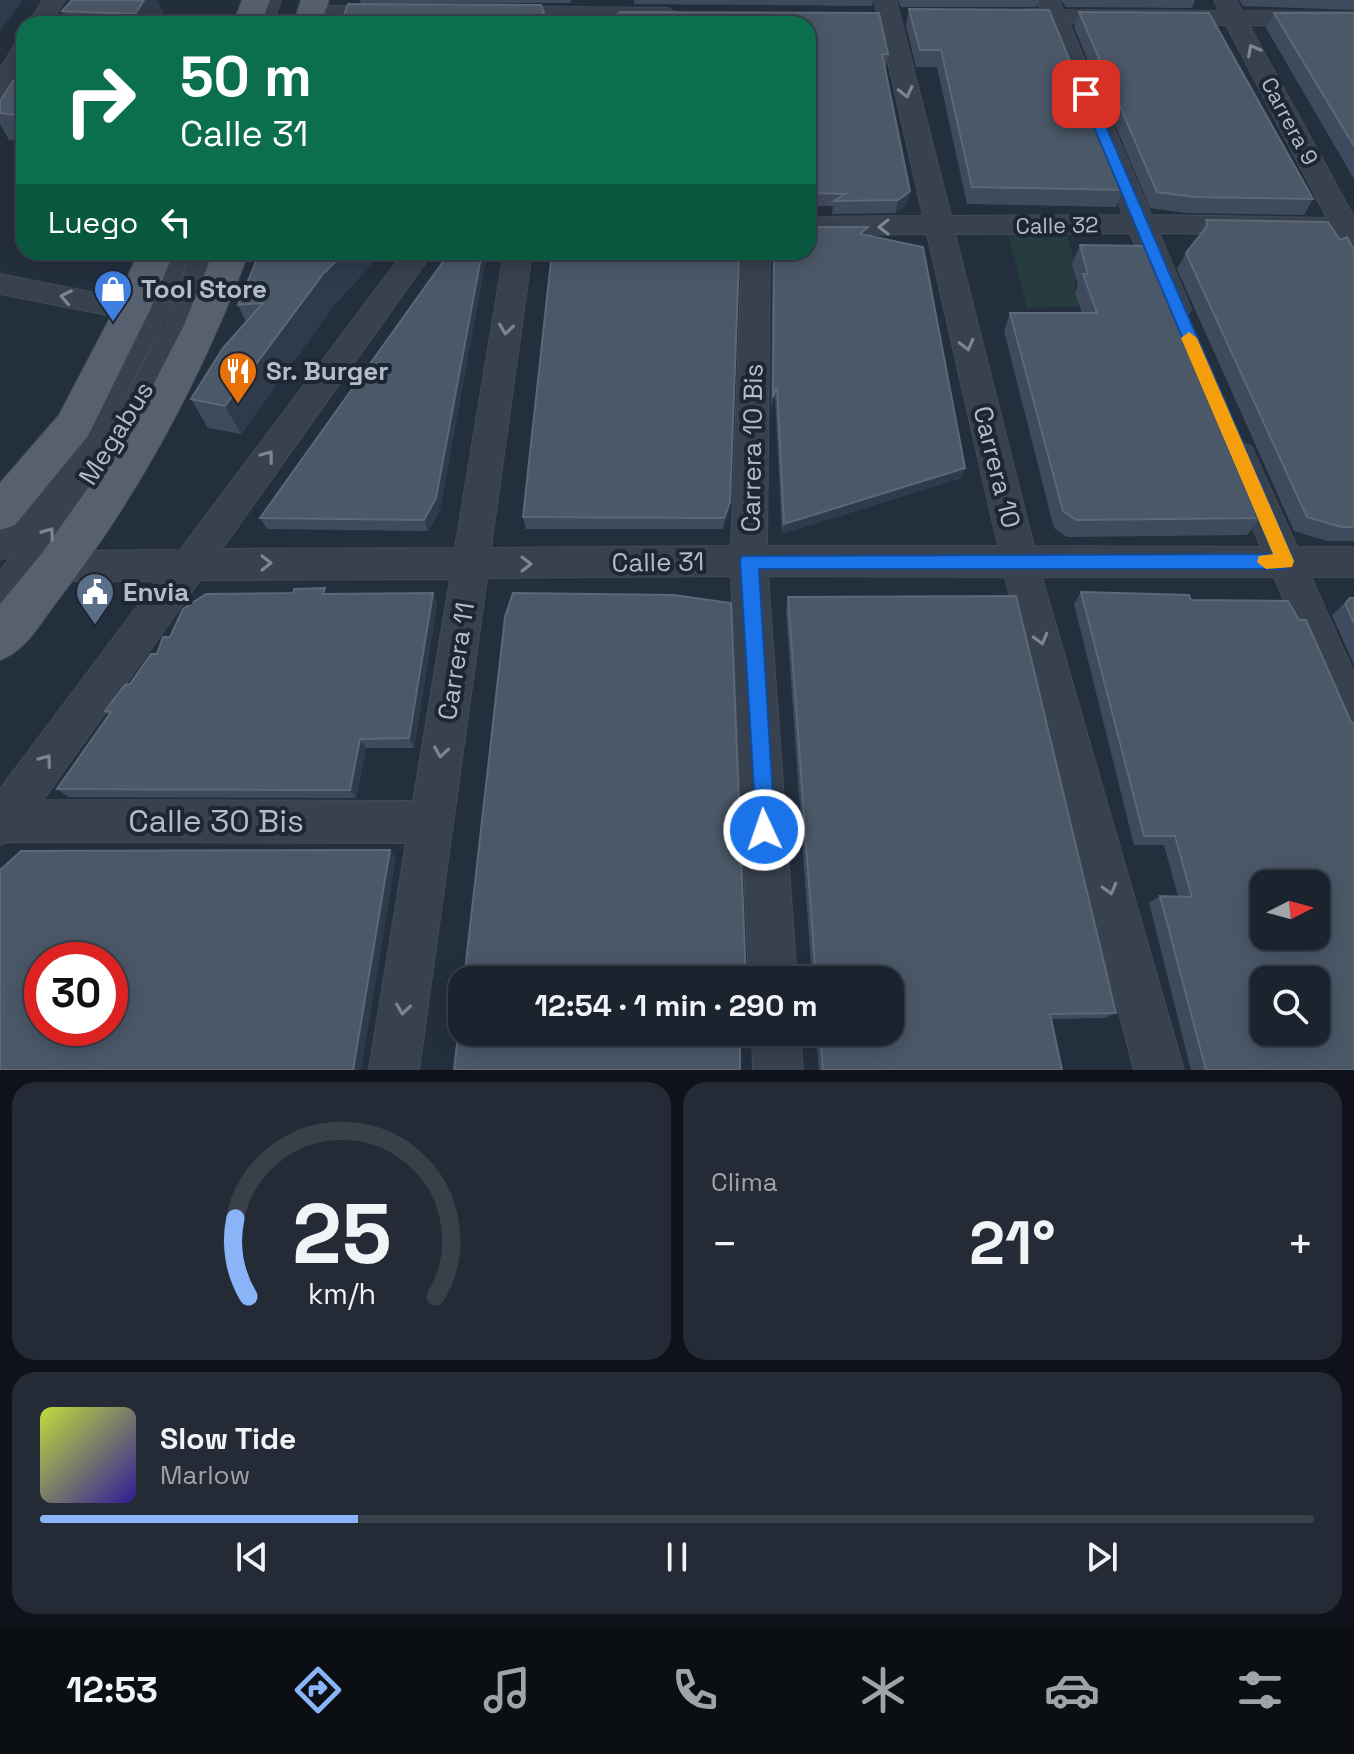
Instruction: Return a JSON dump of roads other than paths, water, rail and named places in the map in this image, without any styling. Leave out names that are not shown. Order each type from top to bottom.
[{"type":"main road","points":[[0,513],[74,425],[132,310],[153,260]]},
{"type":"main road","points":[[0,639],[58,566],[149,433],[203,325],[228,260]]},
{"type":"street","points":[[1051,8],[1190,341]]},
{"type":"street","points":[[979,16],[1051,8],[1230,9],[1354,19]]},
{"type":"street","name":"Carrera 9","points":[[1230,9],[1351,232]]},
{"type":"street","points":[[882,11],[918,16]]},
{"type":"street","name":"Carrera 10","points":[[882,11],[939,227],[1020,564],[1159,1070]]},
{"type":"street","points":[[304,12],[419,13]]},
{"type":"street","points":[[466,13],[691,15]]},
{"type":"street","points":[[6,87],[16,65]]},
{"type":"street","name":"Calle 32","points":[[816,226],[1140,224],[1351,232]]},
{"type":"street","name":"Megabus","points":[[0,545],[93,426],[151,315],[173,260]]},
{"type":"street","name":"Megabus","points":[[0,600],[124,430],[181,322],[203,260]]},
{"type":"street","points":[[1,822],[413,260]]},
{"type":"street","name":"Carrera 11","points":[[394,1070],[517,260]]},
{"type":"street","name":"Carrera 10 Bis","points":[[756,260],[749,561],[772,966]]},
{"type":"street","points":[[0,284],[132,310]]},
{"type":"street","points":[[1228,429],[1354,718]]},
{"type":"street","name":"Calle 31","points":[[58,566],[749,561],[1020,564],[1354,562]]},
{"type":"street","name":"Calle 30 Bis","points":[[1,822],[430,822]]},
{"type":"street","points":[[777,1046],[778,1070]]},
{"type":"place","name":"Tool Store","points":[[113,323]]},
{"type":"place","name":"Sr. Burger","points":[[238,405]]},
{"type":"place","name":"Envia","points":[[95,626]]}]
